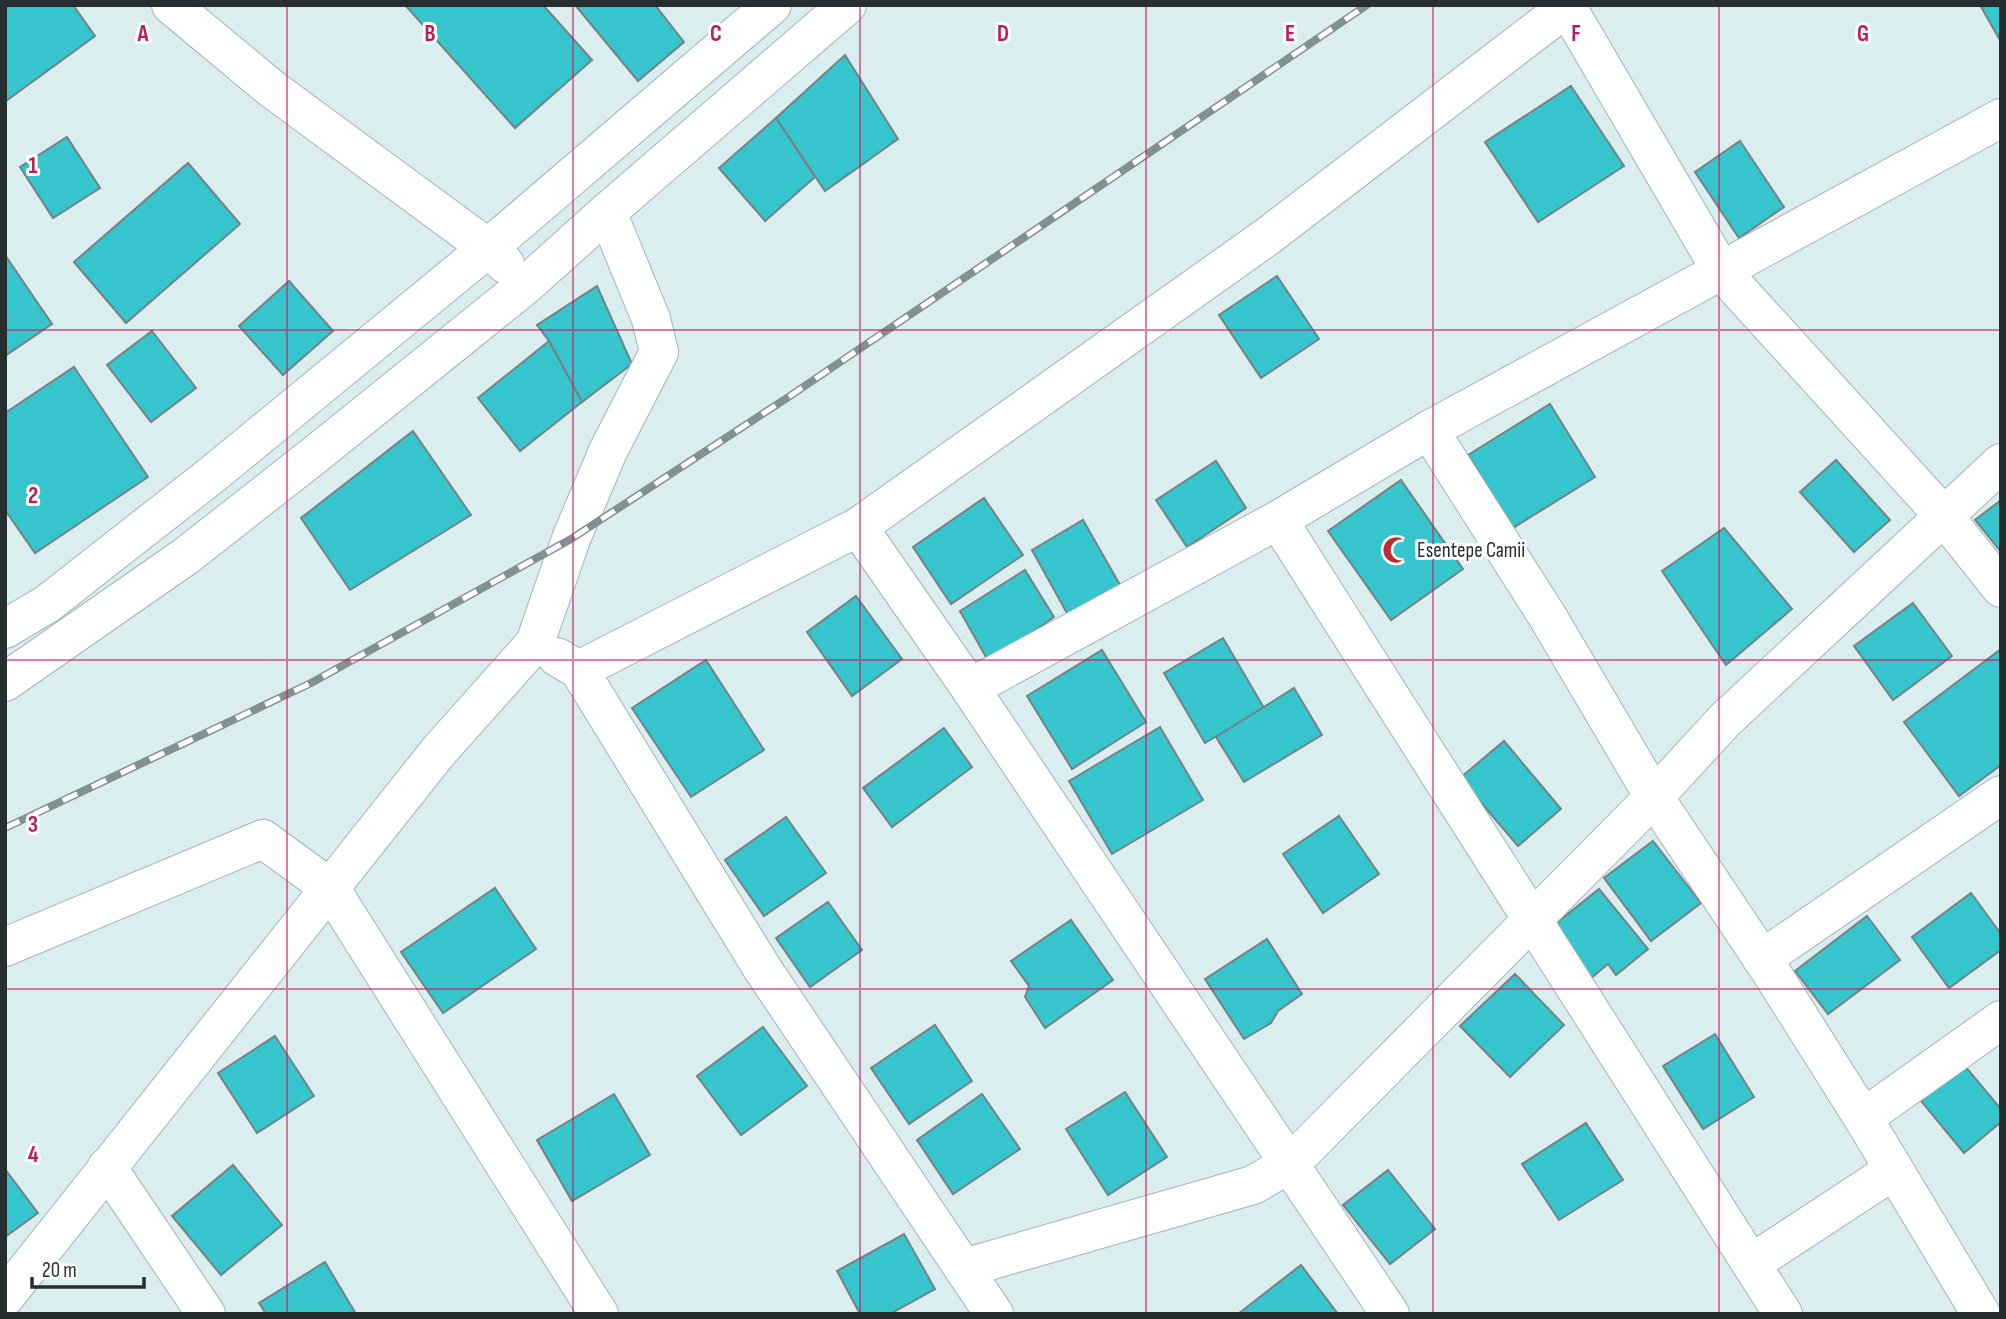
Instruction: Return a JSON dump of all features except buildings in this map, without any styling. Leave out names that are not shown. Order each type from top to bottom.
[{"type":"street","points":[[171,5],[272,89],[488,248],[527,284]]},
{"type":"street","points":[[5,629],[47,604],[213,474],[488,248],[772,5]]},
{"type":"street","points":[[5,682],[186,555],[527,284],[847,5]]},
{"type":"street","points":[[579,670],[858,527],[1268,236],[1566,6],[1722,272],[1943,515],[2001,588]]},
{"type":"street","points":[[970,688],[1278,520],[1429,430],[2001,118]]},
{"type":"street","points":[[5,1297],[438,752],[535,643],[571,538],[608,451],[659,352],[651,319],[607,212]]},
{"type":"street","points":[[1429,430],[1549,619],[1654,797],[1762,959],[1863,1118],[1981,1314]]},
{"type":"street","points":[[964,1268],[1253,1185],[1291,1163],[1654,797],[1725,720],[2001,463]]},
{"type":"street","points":[[1278,520],[1783,1314]]},
{"type":"street","points":[[858,527],[970,688],[1390,1314]]},
{"type":"street","points":[[535,643],[579,670],[762,968],[994,1314]]},
{"type":"street","points":[[1762,959],[2001,795]]},
{"type":"street","points":[[5,947],[263,839],[330,888],[599,1314]]},
{"type":"street","points":[[1863,1118],[2001,1020]]},
{"type":"street","points":[[107,1167],[206,1314]]},
{"type":"street","points":[[1752,1264],[1894,1170]]},
{"type":"railway","points":[[5,828],[311,683],[571,539],[787,398],[1367,5]]},
{"type":"place","name":"Esentepe Camii","points":[[1396,550]]}]
